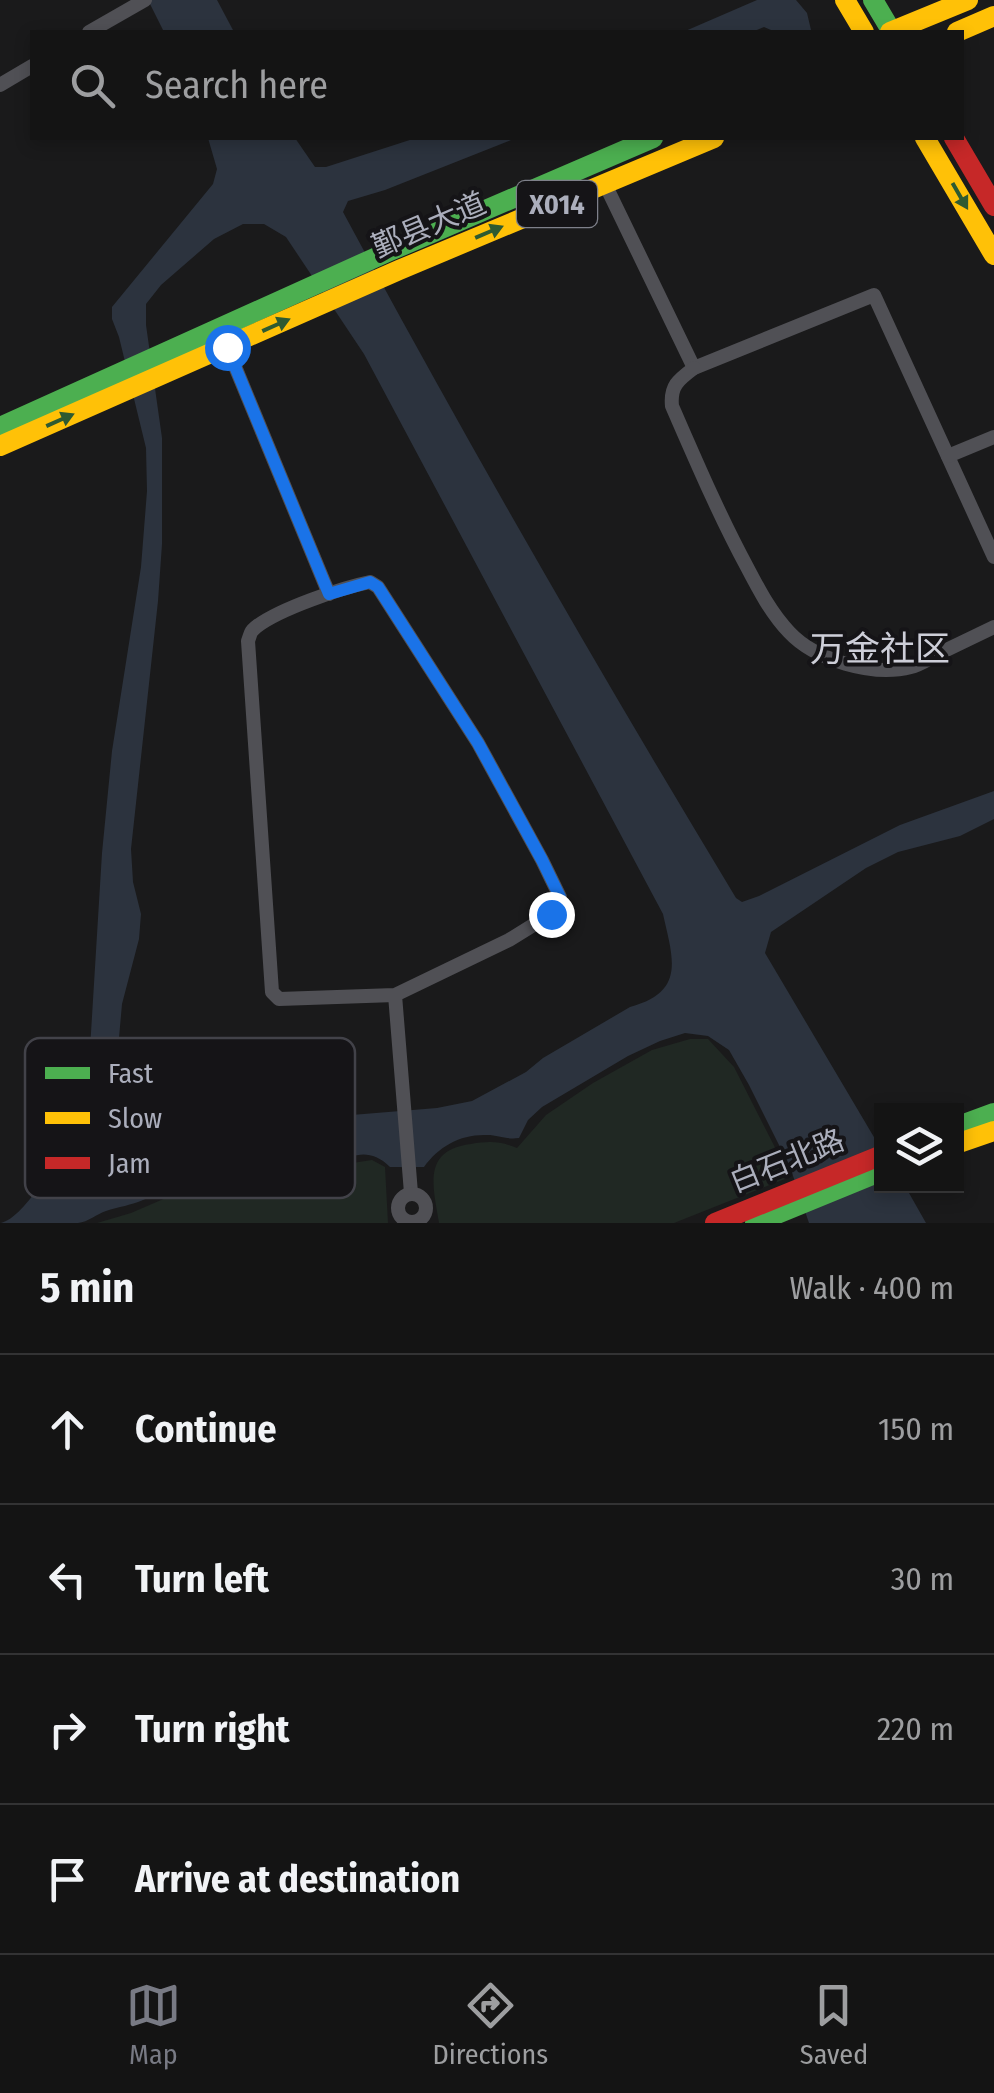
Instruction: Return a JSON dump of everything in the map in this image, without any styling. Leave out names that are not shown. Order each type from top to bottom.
[{"type":"main road","points":[[845,0],[863,30]]},
{"type":"main road","points":[[873,0],[890,30]]},
{"type":"main road","points":[[896,30],[968,0]]},
{"type":"main road","points":[[962,30],[994,16]]},
{"type":"main road","name":"鄞县大道","points":[[168,362],[650,140]]},
{"type":"main road","name":"鄞县大道","points":[[395,260],[606,184],[709,140]]},
{"type":"main road","points":[[926,140],[994,256]]},
{"type":"main road","points":[[955,140],[994,206]]},
{"type":"main road","name":"鄞县大道","points":[[168,362],[227,347],[316,296]]},
{"type":"main road","points":[[0,446],[168,362]]},
{"type":"main road","points":[[0,427],[120,384]]},
{"type":"main road","points":[[964,1124],[994,1114]]},
{"type":"main road","points":[[964,1141],[994,1132]]},
{"type":"main road","name":"白石北路","points":[[755,1223],[874,1159]]},
{"type":"main road","name":"白石北路","points":[[715,1223],[874,1174]]},
{"type":"street","points":[[92,30],[145,0]]},
{"type":"street","points":[[0,85],[30,67]]},
{"type":"street","points":[[606,184],[694,368]]},
{"type":"street","points":[[994,557],[874,295],[694,368],[672,390],[672,406],[729,534],[767,602],[790,634],[808,649],[854,666],[910,668],[994,627]]},
{"type":"street","points":[[227,347],[329,594]]},
{"type":"street","points":[[948,456],[994,437]]},
{"type":"street","points":[[370,582],[378,587],[478,743],[560,897],[551,914],[509,940],[395,994],[279,999],[272,992],[248,640],[252,630],[262,624],[329,594],[370,582]]},
{"type":"street","points":[[395,994],[412,1194]]},
{"type":"street","points":[[420,1196],[426,1203],[426,1212],[416,1222],[400,1215],[398,1205],[402,1197],[420,1196]]},
{"type":"shaded area","points":[[148,0],[217,0],[233,30],[163,30]]},
{"type":"shaded area","points":[[757,0],[796,0],[807,13],[811,30],[764,27],[688,30]]},
{"type":"shaded area","points":[[209,140],[296,140],[315,167],[326,167],[410,140],[511,140],[348,201],[343,212],[535,558],[736,898],[742,902],[759,896],[900,825],[994,791],[994,819],[960,836],[898,852],[866,868],[771,932],[765,953],[874,1137],[874,1193],[909,1193],[926,1223],[809,1223],[790,1167],[729,1050],[708,1036],[685,1033],[628,1056],[542,1107],[528,1120],[519,1138],[477,1135],[460,1139],[444,1147],[424,1167],[390,1167],[369,1155],[355,1156],[355,1115],[472,1101],[630,1007],[648,1001],[668,983],[672,959],[663,914],[364,354],[286,237],[264,224],[243,224],[214,239],[161,285],[146,304],[162,438],[162,544],[131,849],[133,882],[141,914],[119,1038],[91,1038],[112,751],[141,567],[147,491],[146,448],[112,307],[213,184],[217,169]]},
{"type":"shaded area","points":[[690,1039],[708,1039],[734,1067],[790,1177],[674,1223],[439,1223],[434,1172],[444,1154],[483,1142],[517,1148],[546,1115],[593,1083],[652,1050]]},
{"type":"shaded area","points":[[372,1160],[385,1167],[388,1223],[97,1223],[166,1198],[355,1198],[355,1163]]},
{"type":"shaded area","points":[[31,1198],[147,1198],[82,1222],[1,1223]]},
{"type":"traffic: fast","points":[[873,0],[891,30]]},
{"type":"traffic: fast","points":[[0,427],[390,251],[648,140]]},
{"type":"traffic: fast","points":[[964,1124],[994,1113]]},
{"type":"traffic: fast","points":[[755,1223],[874,1174]]},
{"type":"traffic: slow","points":[[845,0],[863,30]]},
{"type":"traffic: slow","points":[[895,30],[968,0]]},
{"type":"traffic: slow","points":[[962,30],[994,16]]},
{"type":"traffic: slow","points":[[0,446],[399,270],[709,140]]},
{"type":"traffic: slow","points":[[926,140],[994,255]]},
{"type":"traffic: slow","points":[[964,1141],[994,1131]]},
{"type":"traffic: jam","points":[[955,140],[994,206]]},
{"type":"traffic: jam","points":[[715,1223],[874,1158]]},
{"type":"district","name":"万金社区","points":[[880,649]]},
{"type":"route","points":[[227,347],[329,594],[370,582],[378,587],[478,743],[542,860],[560,897],[551,914]]}]
